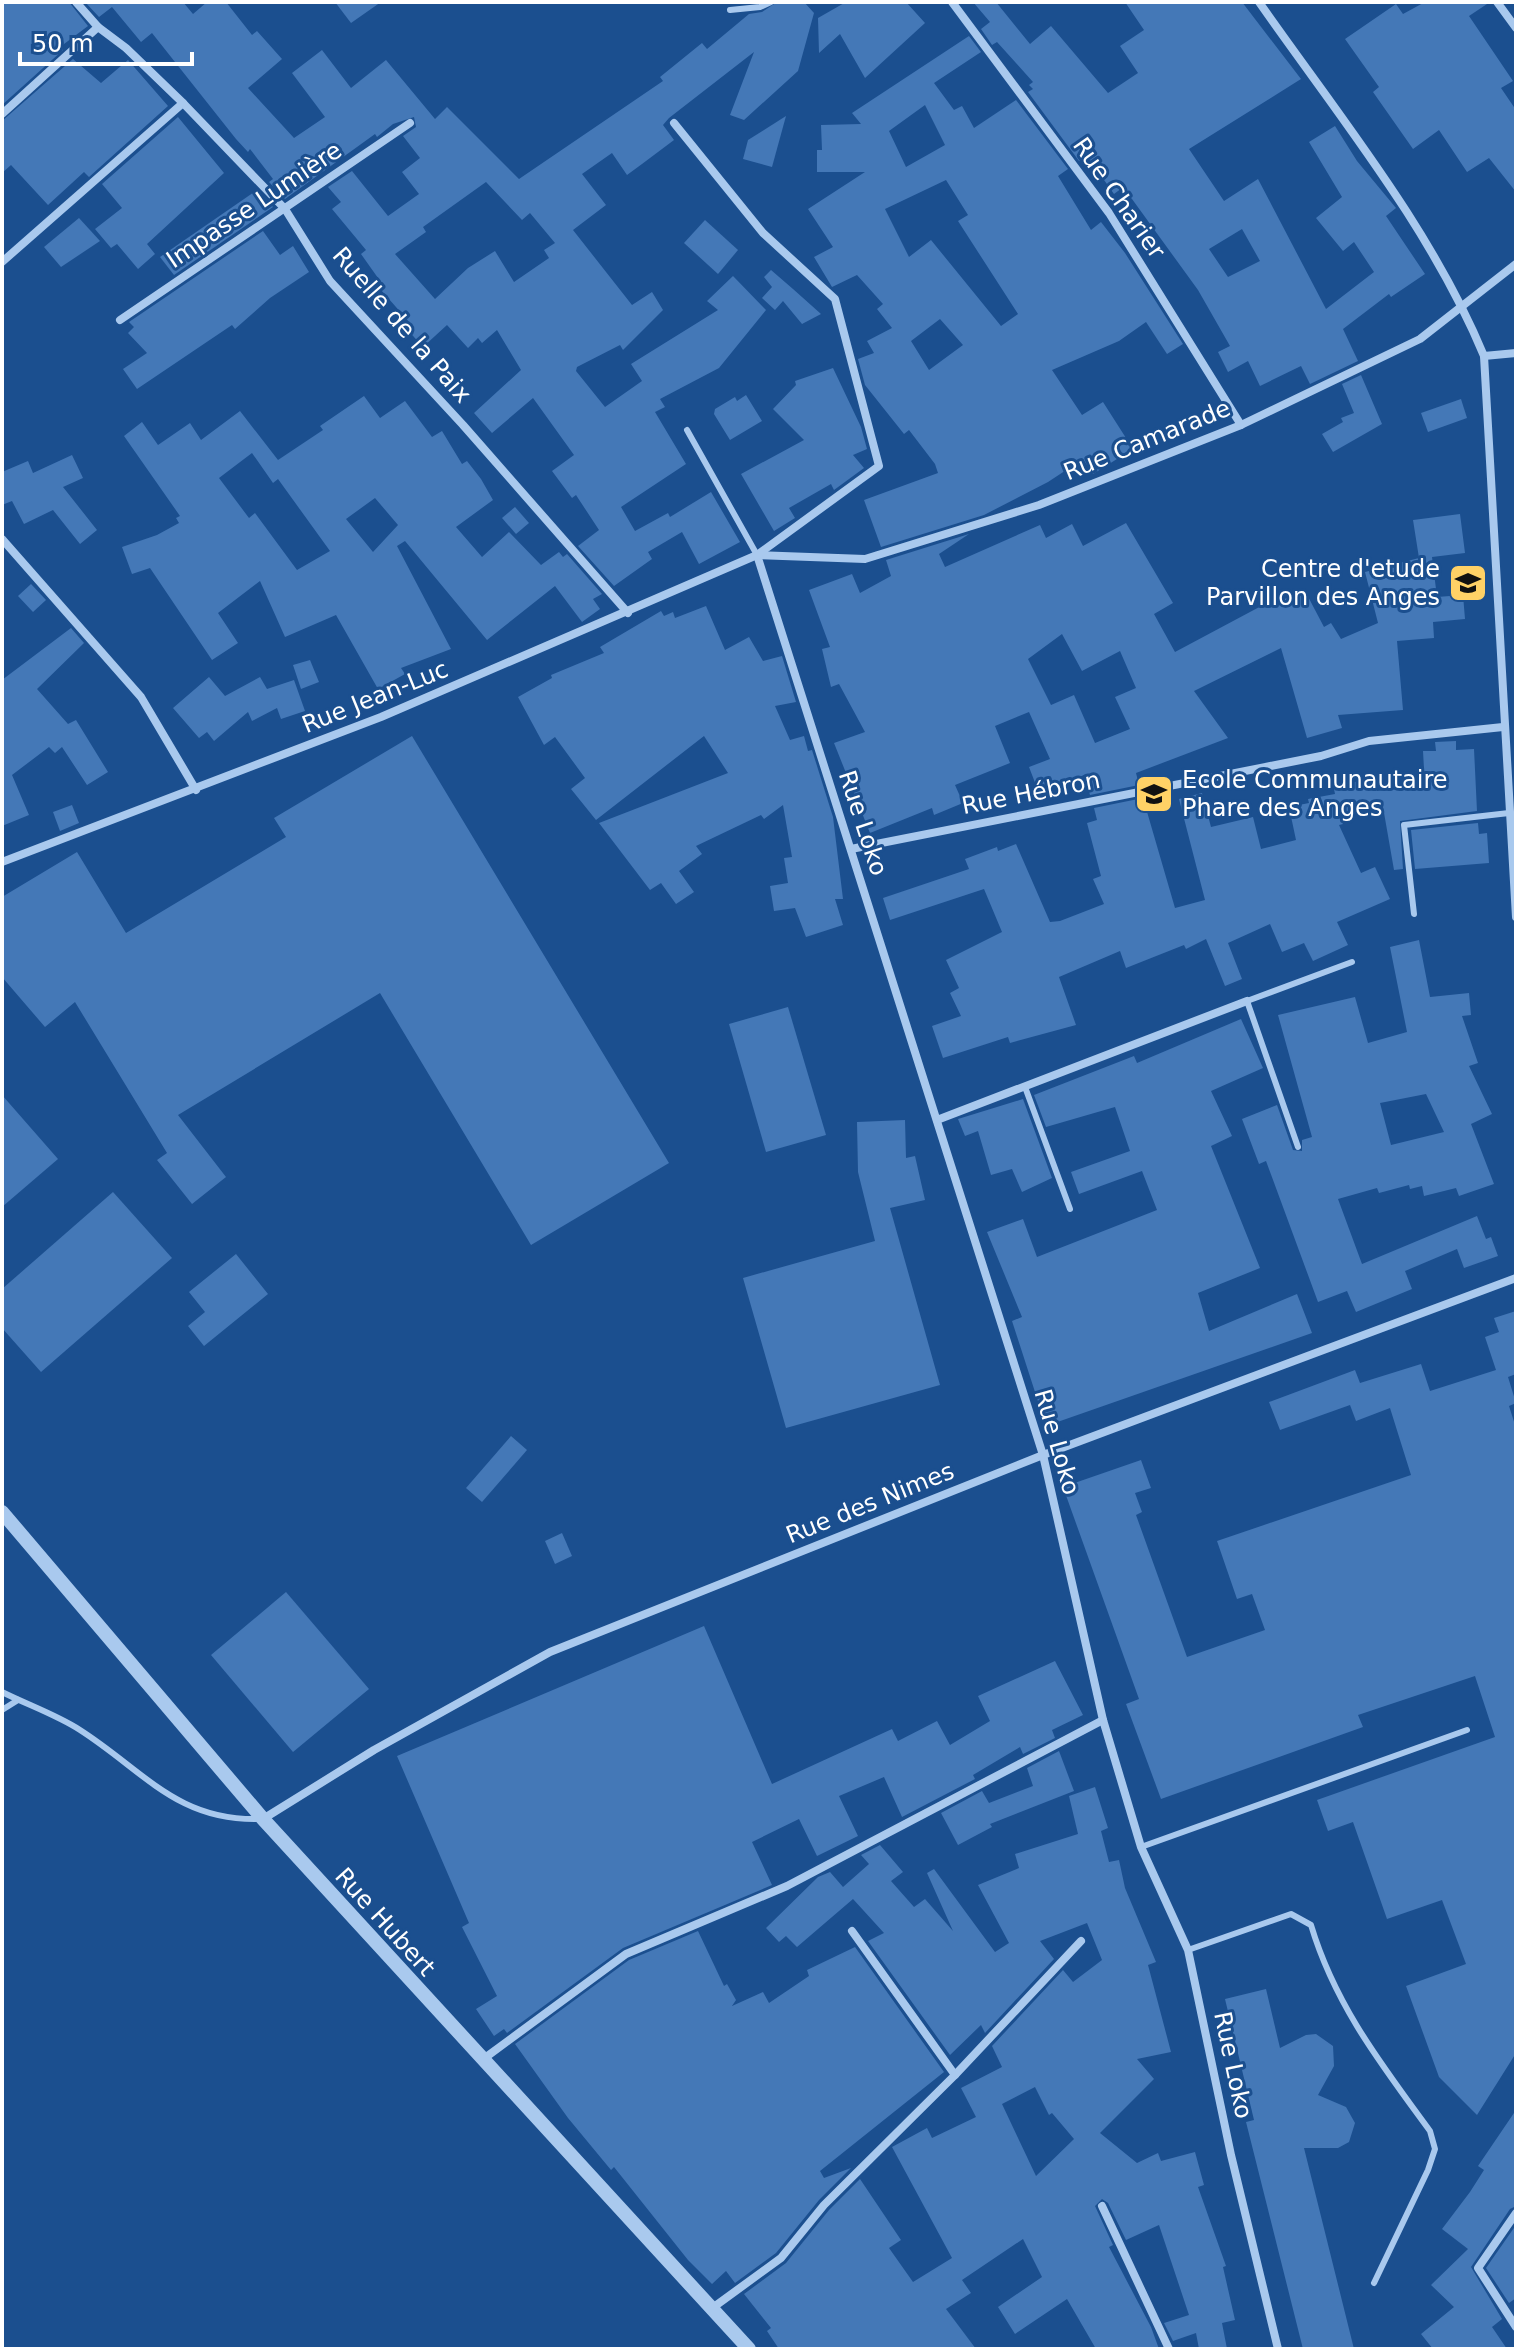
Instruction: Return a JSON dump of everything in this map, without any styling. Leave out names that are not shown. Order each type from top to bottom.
[{"type":"street","name":"Ruelle de la Paix","points":[[76,2],[98,27],[126,48],[183,103],[285,209],[330,281],[463,425],[628,613]]},
{"type":"street","name":"Rue Charier","points":[[952,2],[1109,213],[1241,425]]},
{"type":"street","points":[[1259,2],[1393,195],[1463,306],[1484,356],[1516,917]]},
{"type":"street","points":[[1497,2],[1516,28]]},
{"type":"street","points":[[2,114],[98,27]]},
{"type":"street","points":[[2,262],[183,103]]},
{"type":"street","name":"Impasse Lumière","points":[[120,320],[410,123]]},
{"type":"street","points":[[674,123],[763,233],[835,299],[879,466],[757,555]]},
{"type":"street","name":"Rue Camarade","points":[[757,555],[865,559],[1039,505],[1241,425],[1420,339],[1516,264]]},
{"type":"street","points":[[1484,356],[1516,353]]},
{"type":"street","points":[[2,539],[141,697],[196,790]]},
{"type":"street","name":"Rue Jean-Luc","points":[[2,862],[381,717],[757,555]]},
{"type":"street","name":"Rue Loko","points":[[757,555],[1043,1455],[1103,1720],[1141,1847],[1188,1950],[1231,2155],[1278,2349]]},
{"type":"street","name":"Rue Hébron","points":[[851,849],[1321,756],[1369,741],[1503,727]]},
{"type":"street","points":[[937,1120],[1247,1001]]},
{"type":"street","name":"Rue des Nimes","points":[[263,1819],[374,1750],[550,1652],[1043,1455],[1516,1278]]},
{"type":"street","name":"Rue Hubert","points":[[2,1512],[263,1819],[481,2061],[749,2349]]},
{"type":"street","points":[[481,2061],[626,1954],[787,1886],[1103,1720]]},
{"type":"street","points":[[852,1931],[955,2075]]},
{"type":"street","points":[[711,2309],[781,2258],[824,2205],[955,2075],[1081,1941]]},
{"type":"street","points":[[1102,2206],[1169,2349]]},
{"type":"street","points":[[1516,2213],[1478,2268],[1516,2327]]},
{"type":"lane","points":[[730,10],[760,7],[771,2]]},
{"type":"lane","points":[[687,430],[757,555]]},
{"type":"lane","points":[[1414,914],[1404,825],[1509,813]]},
{"type":"lane","points":[[1298,1147],[1247,1001],[1352,962]]},
{"type":"lane","points":[[1025,1087],[1070,1209]]},
{"type":"lane","points":[[2,1692],[78,1729],[184,1806],[226,1820],[263,1819]]},
{"type":"lane","points":[[2,1710],[18,1700]]},
{"type":"lane","points":[[1141,1847],[1467,1730]]},
{"type":"lane","points":[[1188,1950],[1291,1914],[1311,1925],[1322,1962],[1341,2004],[1430,2131],[1435,2149],[1428,2170],[1374,2283]]},
{"type":"building","points":[[2,2],[69,2],[88,26],[60,47],[63,50],[2,105]]},
{"type":"building","points":[[85,2],[183,2],[193,14],[207,2],[226,2],[252,35],[257,31],[282,59],[248,88],[294,138],[325,117],[292,73],[322,50],[351,88],[386,60],[435,119],[447,107],[519,179],[663,81],[660,77],[702,43],[707,49],[749,14],[762,12],[777,2],[804,2],[814,13],[798,71],[744,120],[730,115],[754,52],[669,118],[663,125],[674,140],[627,175],[612,153],[582,174],[606,205],[573,230],[632,305],[652,292],[663,310],[623,350],[620,345],[577,367],[576,371],[605,407],[642,381],[631,364],[718,310],[707,301],[733,276],[766,310],[719,368],[660,399],[665,407],[655,412],[686,464],[621,507],[635,531],[668,513],[670,517],[711,492],[740,542],[699,564],[682,532],[648,552],[652,559],[614,586],[578,546],[599,530],[576,495],[572,498],[552,471],[574,455],[533,398],[492,433],[474,413],[521,370],[497,330],[482,343],[478,338],[468,348],[447,325],[423,347],[405,327],[410,323],[374,282],[378,278],[361,254],[366,250],[332,209],[341,202],[328,187],[352,171],[388,216],[419,194],[402,172],[420,158],[403,136],[416,127],[414,117],[393,124],[377,137],[375,134],[285,199],[269,182],[273,179],[250,149],[248,152],[236,139],[152,33],[141,42],[112,7],[99,17]],"holes":[[[486,182],[522,220],[530,213],[555,243],[544,250],[549,258],[514,282],[495,251],[468,268],[435,299],[395,254],[426,232],[423,227]]]},
{"type":"building","points":[[335,2],[381,2],[351,23]]},
{"type":"building","points":[[846,2],[906,2],[925,23],[865,78],[840,34],[819,53],[818,18]]},
{"type":"building","points":[[973,2],[996,2],[1030,44],[1051,26],[1108,93],[1138,73],[1120,46],[1144,30],[1125,2],[1242,2],[1301,79],[1189,149],[1224,201],[1258,179],[1326,309],[1374,272],[1354,242],[1343,251],[1316,218],[1342,197],[1309,142],[1335,126],[1357,161],[1396,208],[1386,216],[1425,274],[1391,297],[1389,294],[1343,329],[1358,361],[1310,384],[1301,366],[1260,386],[1248,361],[1228,372],[1218,352],[1230,346],[1198,290],[1122,188],[1114,194],[1087,156],[1079,161],[1028,92],[1033,89],[1029,85],[1033,82],[997,42],[992,45],[981,29],[990,22]],"holes":[[[1242,229],[1260,261],[1228,277],[1209,249]]]},
{"type":"building","points":[[1425,2],[1490,2],[1469,16],[1513,81],[1501,88],[1516,110],[1516,192],[1489,158],[1467,172],[1439,130],[1413,149],[1373,92],[1379,87],[1345,39],[1396,4],[1403,14]]},
{"type":"building","points":[[969,36],[981,52],[934,83],[954,110],[962,106],[974,128],[1016,100],[1068,169],[1058,176],[1091,230],[1101,222],[1125,253],[1183,344],[1167,354],[1146,322],[1119,341],[1052,370],[1082,415],[1103,402],[1133,449],[1093,474],[1083,459],[1048,482],[984,515],[881,547],[864,500],[938,473],[935,464],[909,430],[904,434],[865,385],[858,359],[874,353],[867,341],[892,328],[877,309],[883,304],[857,275],[832,287],[814,257],[833,247],[808,209],[865,172],[817,172],[817,150],[822,150],[821,125],[861,124],[852,113]],"holes":[[[925,105],[945,145],[906,167],[889,131]],[[946,180],[968,215],[958,221],[1018,314],[1001,326],[931,240],[909,257],[885,209]],[[940,319],[963,345],[929,370],[911,341]]]},
{"type":"building","points":[[73,59],[101,83],[128,60],[168,106],[89,177],[84,172],[48,205],[11,165],[2,173],[2,121]]},
{"type":"building","points":[[786,116],[772,167],[743,159],[748,140]]},
{"type":"building","points":[[178,117],[224,173],[147,244],[155,254],[138,269],[117,244],[111,248],[95,229],[122,208],[102,184]]},
{"type":"building","points":[[257,190],[273,207],[174,275],[160,257]]},
{"type":"building","points":[[79,218],[100,241],[61,267],[44,247]]},
{"type":"building","points":[[705,220],[738,250],[718,274],[684,243]]},
{"type":"building","points":[[263,231],[280,255],[293,246],[309,272],[270,298],[235,329],[232,325],[137,389],[123,369],[147,353],[128,333],[134,327],[129,322]]},
{"type":"building","points":[[771,270],[821,314],[802,324],[783,301],[775,310],[762,298],[772,287],[764,277]]},
{"type":"building","points":[[833,368],[861,427],[867,449],[853,455],[864,468],[834,490],[831,484],[789,508],[795,518],[774,531],[741,474],[804,440],[773,409],[796,385],[795,381]]},
{"type":"building","points":[[1361,375],[1382,424],[1333,452],[1322,434],[1343,422],[1341,418],[1354,413],[1342,384]]},
{"type":"building","points":[[746,395],[762,421],[730,440],[714,414],[715,409],[735,397],[737,401]]},
{"type":"building","points":[[364,396],[380,418],[405,401],[432,437],[442,431],[462,464],[467,461],[493,500],[456,527],[482,557],[509,532],[541,565],[559,552],[563,557],[567,554],[602,594],[593,599],[600,609],[582,622],[555,586],[487,640],[405,541],[397,546],[451,649],[401,668],[405,674],[378,689],[336,615],[285,637],[260,581],[218,613],[238,643],[212,660],[150,568],[132,574],[122,547],[157,535],[179,523],[176,518],[180,516],[124,436],[142,422],[158,445],[190,423],[201,440],[240,411],[278,460],[323,430],[320,426]],"holes":[[[252,453],[273,483],[278,479],[330,551],[297,570],[255,513],[249,518],[219,478]],[[375,498],[398,525],[373,552],[346,519]]]},
{"type":"building","points":[[1461,399],[1467,418],[1428,432],[1421,413]]},
{"type":"building","points":[[72,455],[83,478],[63,487],[97,530],[80,544],[53,510],[24,524],[12,501],[2,505],[2,472],[28,461],[33,473]]},
{"type":"building","points":[[515,507],[529,523],[516,534],[502,518]]},
{"type":"building","points":[[1460,514],[1465,553],[1432,557],[1437,597],[1463,595],[1465,619],[1433,622],[1434,638],[1397,641],[1403,710],[1338,715],[1342,728],[1307,738],[1281,648],[1194,691],[1228,738],[1136,773],[1139,785],[1090,795],[1084,775],[1039,793],[1029,767],[1050,759],[1029,712],[995,726],[1010,763],[955,785],[963,803],[934,815],[932,808],[870,833],[834,743],[865,732],[839,684],[831,687],[822,649],[830,647],[809,590],[852,574],[860,593],[891,576],[886,560],[969,534],[939,554],[945,567],[1040,525],[1046,538],[1072,524],[1083,546],[1126,523],[1173,603],[1154,614],[1175,652],[1278,597],[1281,601],[1304,589],[1324,627],[1331,623],[1341,639],[1378,623],[1365,572],[1419,558],[1413,520]],"holes":[[[1062,634],[1082,671],[1120,651],[1136,688],[1115,697],[1130,729],[1095,743],[1074,695],[1051,705],[1028,659]]]},
{"type":"building","points":[[31,584],[46,600],[33,612],[18,596]]},
{"type":"building","points":[[706,606],[725,650],[749,637],[763,661],[782,656],[796,702],[775,706],[790,740],[804,736],[808,751],[812,750],[833,817],[843,899],[835,899],[843,925],[806,937],[795,908],[774,911],[770,886],[788,883],[784,858],[792,857],[783,805],[764,819],[761,815],[696,846],[702,854],[679,871],[694,892],[676,904],[661,883],[650,890],[599,823],[728,773],[704,736],[596,820],[571,789],[585,778],[555,737],[544,745],[518,697],[552,678],[551,675],[604,653],[600,647],[661,611],[664,616],[673,612],[675,618]]},
{"type":"building","points":[[71,628],[84,643],[37,689],[68,724],[76,720],[108,772],[87,785],[62,747],[55,753],[49,747],[12,775],[29,815],[2,826],[2,680]]},
{"type":"building","points":[[310,660],[319,682],[301,689],[293,665]]},
{"type":"building","points":[[209,677],[225,696],[260,677],[267,689],[294,680],[305,711],[281,719],[277,708],[252,721],[248,712],[214,741],[207,732],[199,738],[173,708]]},
{"type":"building","points":[[412,736],[669,1163],[531,1245],[380,993],[178,1115],[226,1177],[192,1204],[157,1160],[167,1153],[75,1002],[45,1027],[2,977],[2,897],[77,852],[126,933],[286,837],[274,818]]},
{"type":"building","points":[[1456,741],[1456,750],[1474,749],[1477,811],[1400,821],[1403,869],[1394,870],[1383,807],[1340,813],[1343,824],[1339,825],[1361,873],[1375,867],[1390,899],[1337,922],[1348,945],[1313,961],[1304,943],[1282,952],[1270,924],[1228,943],[1242,979],[1225,986],[1206,939],[1186,949],[1184,945],[1126,968],[1120,951],[1059,977],[1076,1025],[1010,1043],[1008,1037],[943,1058],[932,1026],[961,1016],[950,993],[959,988],[946,960],[1002,932],[984,889],[890,920],[883,898],[969,869],[965,859],[997,847],[998,851],[1016,844],[1050,922],[1060,921],[1104,904],[1093,879],[1101,876],[1087,823],[1097,820],[1094,808],[1143,798],[1175,908],[1205,900],[1179,799],[1202,793],[1211,827],[1253,817],[1261,849],[1296,840],[1289,807],[1309,803],[1308,799],[1335,794],[1334,789],[1361,780],[1362,785],[1376,783],[1377,791],[1425,787],[1423,751],[1436,751],[1435,742]]},
{"type":"building","points":[[72,805],[79,823],[60,831],[53,812]]},
{"type":"building","points":[[1478,823],[1479,834],[1487,833],[1489,863],[1415,869],[1411,830]]},
{"type":"building","points":[[1419,940],[1430,997],[1469,993],[1471,1015],[1462,1016],[1478,1063],[1469,1066],[1492,1114],[1471,1124],[1494,1184],[1459,1196],[1456,1188],[1424,1196],[1422,1186],[1410,1189],[1409,1185],[1379,1193],[1377,1188],[1338,1199],[1362,1264],[1477,1216],[1486,1239],[1491,1237],[1498,1256],[1464,1268],[1457,1249],[1405,1271],[1412,1289],[1356,1312],[1347,1291],[1318,1302],[1266,1161],[1259,1164],[1242,1119],[1277,1105],[1293,1150],[1302,1151],[1302,1140],[1312,1137],[1278,1015],[1355,997],[1368,1043],[1407,1032],[1390,947]],"holes":[[[1426,1094],[1444,1132],[1391,1145],[1380,1103]]]},
{"type":"building","points":[[788,1007],[826,1135],[766,1152],[729,1024]]},
{"type":"building","points":[[1241,1019],[1263,1068],[1211,1091],[1232,1136],[1211,1146],[1260,1268],[1198,1293],[1209,1331],[1297,1294],[1312,1333],[1046,1426],[1012,1321],[1022,1317],[987,1232],[1023,1219],[1037,1257],[1157,1210],[1142,1171],[1079,1194],[1071,1172],[1130,1151],[1115,1107],[1046,1127],[1034,1095],[1134,1056],[1137,1063]]},
{"type":"building","points":[[2,1095],[58,1159],[2,1207]]},
{"type":"building","points":[[1023,1099],[1052,1178],[1022,1192],[1012,1169],[991,1175],[978,1131],[965,1136],[958,1119]]},
{"type":"building","points":[[905,1120],[906,1158],[915,1156],[925,1200],[890,1208],[940,1385],[786,1428],[743,1278],[875,1241],[858,1172],[857,1122]]},
{"type":"building","points":[[113,1192],[172,1258],[41,1372],[2,1328],[2,1289]]},
{"type":"building","points":[[236,1254],[268,1294],[204,1346],[188,1326],[205,1312],[189,1292]]},
{"type":"building","points":[[1516,1311],[1516,1374],[1508,1377],[1516,1403],[1509,1406],[1516,1428],[1516,2053],[1477,2115],[1439,2077],[1406,1986],[1466,1964],[1442,1900],[1387,1919],[1353,1822],[1328,1831],[1317,1800],[1495,1737],[1475,1676],[1358,1715],[1363,1727],[1161,1799],[1126,1704],[1139,1699],[1063,1487],[1141,1460],[1151,1488],[1135,1493],[1142,1512],[1136,1515],[1187,1657],[1265,1630],[1252,1594],[1237,1599],[1217,1541],[1411,1475],[1390,1408],[1356,1421],[1350,1405],[1280,1430],[1269,1402],[1355,1370],[1360,1383],[1421,1364],[1430,1391],[1496,1370],[1485,1337],[1499,1332],[1494,1318]]},
{"type":"building","points":[[511,1436],[527,1450],[482,1502],[466,1488]]},
{"type":"building","points":[[562,1533],[572,1556],[555,1564],[545,1541]]},
{"type":"building","points":[[286,1592],[369,1689],[293,1752],[211,1655]]},
{"type":"building","points":[[704,1626],[772,1784],[892,1729],[898,1741],[937,1721],[950,1745],[990,1721],[978,1696],[1055,1661],[1083,1715],[1052,1730],[1055,1738],[1023,1754],[1020,1747],[973,1775],[975,1779],[902,1817],[884,1777],[839,1796],[858,1836],[817,1856],[799,1819],[752,1842],[772,1885],[623,1948],[507,2033],[504,2029],[494,2036],[476,2009],[497,1996],[462,1927],[469,1923],[397,1756]]},
{"type":"building","points":[[1059,1751],[1074,1791],[990,1824],[992,1827],[958,1845],[941,1813],[982,1791],[989,1803],[1033,1786],[1027,1768]]},
{"type":"building","points":[[1095,1787],[1108,1828],[1101,1831],[1109,1862],[1119,1860],[1125,1888],[1156,1962],[1148,1965],[1171,2052],[1137,2059],[1154,2079],[1100,2133],[1137,2163],[1158,2153],[1161,2161],[1195,2152],[1204,2185],[1198,2187],[1226,2266],[1223,2267],[1235,2320],[1222,2323],[1227,2349],[1199,2349],[1196,2333],[1173,2341],[1164,2323],[1189,2315],[1159,2225],[1126,2240],[1108,2203],[1102,2199],[1095,2206],[1113,2245],[1109,2247],[1151,2327],[1159,2349],[1096,2349],[1067,2299],[1015,2334],[998,2307],[1042,2277],[1023,2239],[962,2280],[971,2293],[946,2309],[976,2349],[779,2349],[767,2331],[771,2328],[744,2294],[786,2263],[829,2210],[860,2179],[901,2240],[889,2248],[913,2282],[952,2258],[892,2147],[927,2128],[932,2138],[976,2117],[961,2088],[1002,2067],[992,2046],[1063,1970],[1073,1982],[1102,1960],[1087,1923],[1040,1941],[1054,1959],[985,2033],[981,2025],[950,2055],[868,1941],[884,1933],[853,1899],[797,1947],[786,1936],[779,1942],[766,1928],[818,1877],[830,1872],[843,1887],[869,1864],[861,1855],[880,1845],[903,1872],[891,1881],[914,1907],[925,1899],[953,1931],[927,1873],[934,1869],[995,1952],[1009,1943],[978,1885],[1019,1868],[1015,1854],[1078,1834],[1069,1796]],"holes":[[[1035,2087],[1049,2115],[1052,2113],[1074,2139],[1036,2176],[1002,2104]]]},
{"type":"building","points":[[698,1931],[724,1986],[727,1984],[736,2000],[732,2006],[763,1992],[769,2003],[809,1976],[807,1970],[855,1947],[944,2072],[820,2171],[824,2178],[851,2168],[819,2200],[776,2253],[735,2283],[726,2271],[712,2284],[688,2260],[614,2167],[611,2170],[568,2118],[515,2044],[629,1960]]},
{"type":"building","points":[[1266,1989],[1280,2048],[1306,2035],[1316,2034],[1333,2046],[1334,2066],[1318,2095],[1346,2107],[1355,2123],[1349,2142],[1338,2148],[1304,2148],[1354,2349],[1303,2349],[1246,2122],[1254,2120],[1225,1999]]},
{"type":"building","points":[[1516,2110],[1516,2206],[1510,2209],[1471,2267],[1502,2319],[1492,2327],[1507,2349],[1433,2349],[1421,2334],[1454,2307],[1431,2285],[1468,2249],[1442,2229],[1484,2170],[1478,2166]]},
{"type":"building","points":[[1516,2225],[1516,2298],[1509,2303],[1486,2268]]},
{"type":"place","name":"Centre d'etude Parvillon des Anges","points":[[1468,583]]},
{"type":"place","name":"Ecole Communautaire Phare des Anges","points":[[1154,794]]}]
